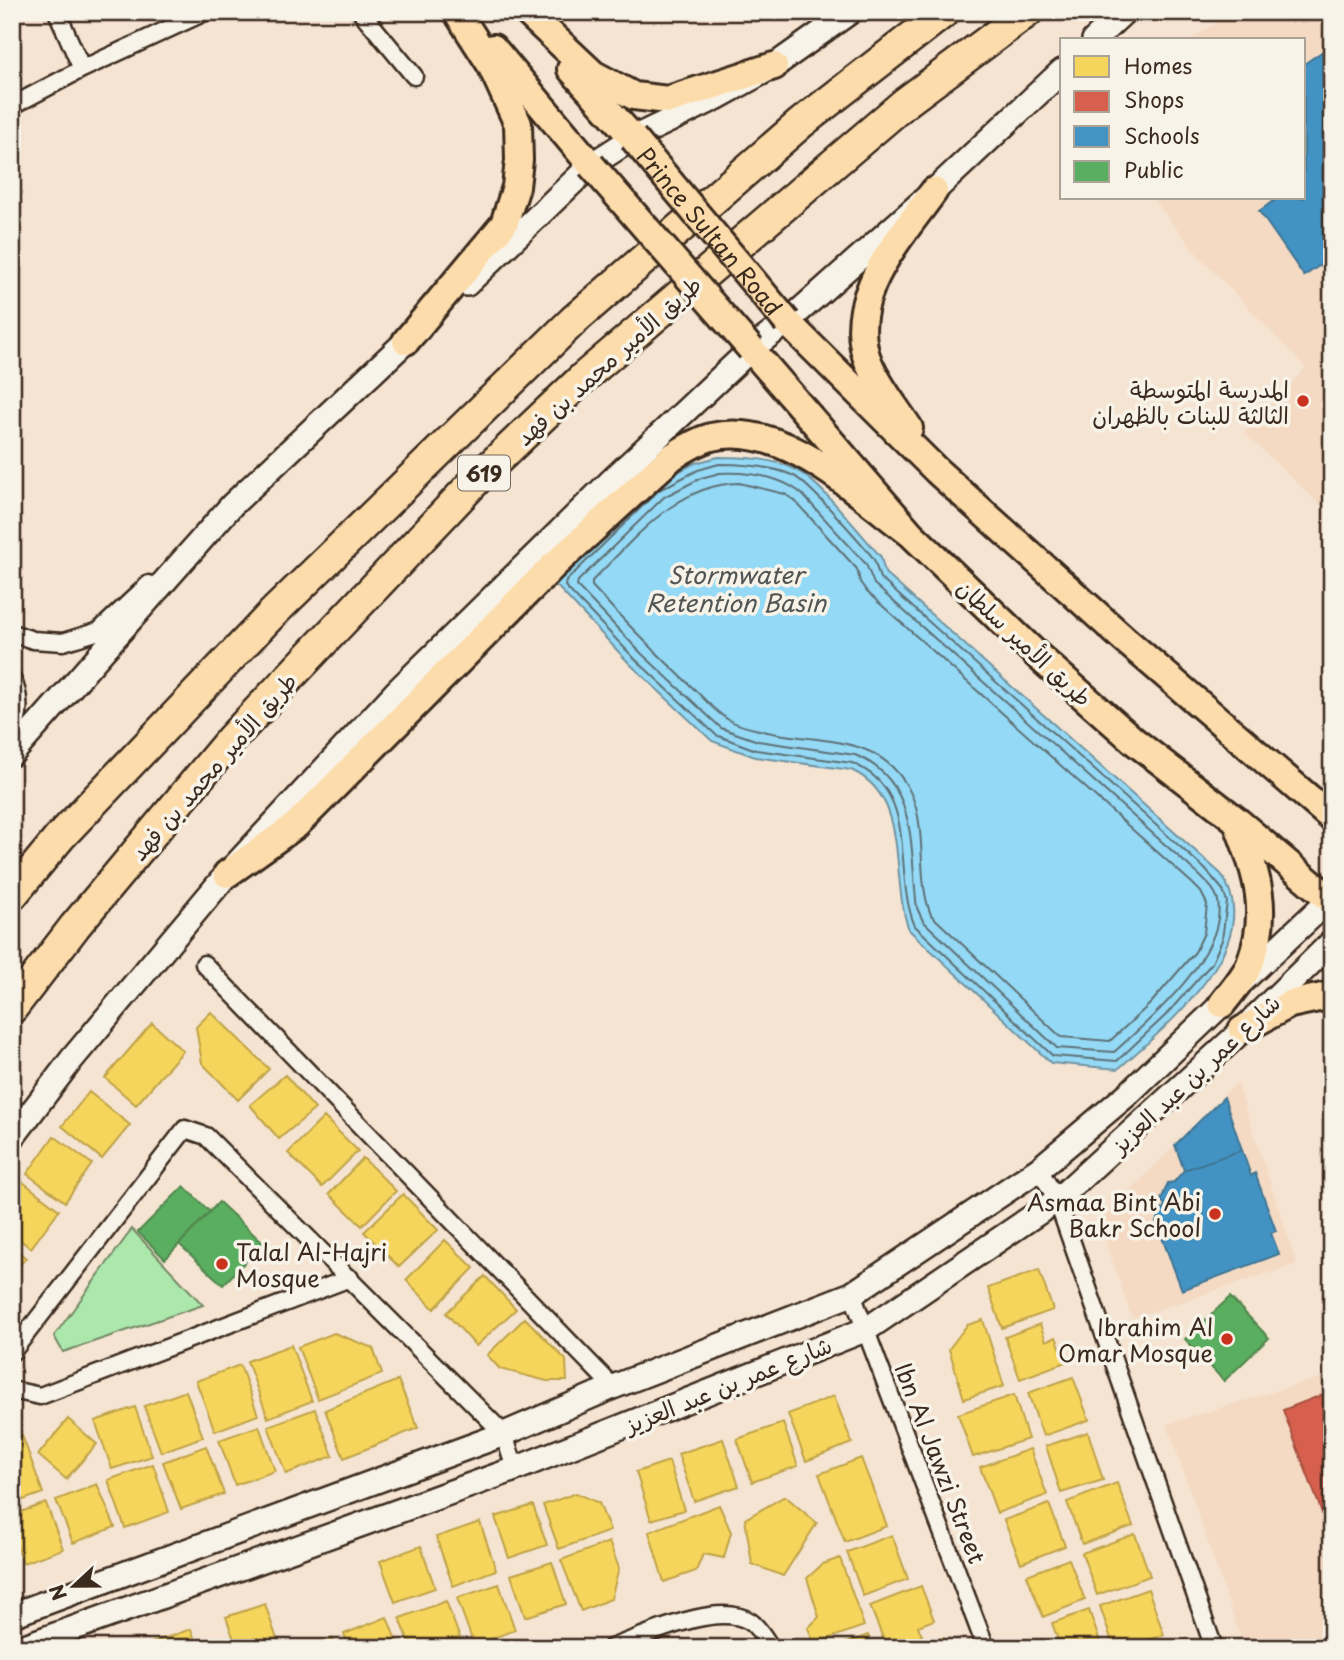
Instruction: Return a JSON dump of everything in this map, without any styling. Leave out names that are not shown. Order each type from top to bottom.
[{"type":"highway","name":"619","points":[[12,895],[60,837],[272,614],[565,329],[801,123],[944,12]]},
{"type":"highway","name":"طريق الأمير محمد بن فهد","points":[[12,1008],[75,926],[230,739],[489,468],[584,377],[906,102],[1027,12]]},
{"type":"main road","points":[[406,341],[504,224],[516,187],[519,160],[518,124],[491,65],[457,12]]},
{"type":"main road","points":[[463,12],[591,165]]},
{"type":"main road","points":[[520,12],[633,138]]},
{"type":"main road","points":[[527,12],[593,74],[634,96],[668,100],[774,66]]},
{"type":"main road","name":"Prince Sultan Road","points":[[633,138],[787,323]]},
{"type":"main road","name":"Prince Sultan Road","points":[[591,165],[751,349]]},
{"type":"main road","points":[[934,191],[888,255],[872,283],[863,315],[862,335],[870,365],[937,471]]},
{"type":"main road","points":[[787,323],[937,471],[1124,639],[1332,818]]},
{"type":"main road","name":"طريق الأمير سلطان","points":[[751,349],[909,533],[1038,656],[1125,732],[1331,899]]},
{"type":"main road","points":[[227,874],[296,825],[553,566],[672,457],[691,445],[710,437],[736,435],[764,438],[810,457],[909,533]]},
{"type":"main road","points":[[1273,767],[1332,796]]},
{"type":"main road","points":[[1222,1004],[1249,965],[1261,916],[1257,877],[1236,820]]},
{"type":"main road","points":[[1242,1030],[1290,1004],[1332,995]]},
{"type":"street","points":[[57,12],[82,69]]},
{"type":"street","points":[[12,106],[82,69],[205,12]]},
{"type":"street","points":[[361,12],[414,76]]},
{"type":"street","points":[[12,633],[33,640],[63,642],[99,631],[591,165],[633,138],[716,98],[774,66],[849,12]]},
{"type":"street","points":[[1096,38],[1124,12]]},
{"type":"street","points":[[12,1138],[72,1059],[227,874],[396,692],[611,481],[751,349],[787,323],[1060,73]]},
{"type":"street","points":[[12,754],[232,505]]},
{"type":"street","points":[[12,678],[18,702],[18,722],[12,732]]},
{"type":"street","points":[[12,1615],[504,1434],[613,1387],[852,1294],[1039,1169],[1129,1093],[1222,1004],[1234,988],[1331,899]]},
{"type":"street","name":"شارع عمر بن عبد العزيز","points":[[19,1648],[515,1469],[867,1329],[1057,1200],[1242,1030],[1332,943]]},
{"type":"street","points":[[204,964],[613,1387]]},
{"type":"street","points":[[12,1352],[186,1129],[206,1136],[504,1434],[515,1469]]},
{"type":"street","points":[[1039,1169],[1057,1200],[1214,1648]]},
{"type":"street","points":[[12,1390],[40,1396],[350,1279]]},
{"type":"street","name":"Ibn Al Jawzi Street","points":[[852,1294],[986,1648]]},
{"type":"street","points":[[611,1648],[699,1616],[726,1614],[751,1622],[771,1648]]},
{"type":"shaded area","points":[[1232,12],[1332,12],[1332,516],[1244,433],[1306,368],[1197,254],[1154,200],[1306,200],[1306,38],[1193,38]]},
{"type":"shaded area","points":[[1237,1082],[1297,1264],[1132,1318],[1099,1222]]},
{"type":"shaded area","points":[[1332,1374],[1332,1648],[1244,1648],[1167,1424]]},
{"type":"green space","points":[[132,1229],[203,1305],[63,1352],[54,1336]]},
{"type":"water","name":"Stormwater Retention Basin","points":[[718,457],[769,461],[789,467],[807,477],[881,557],[885,573],[1221,874],[1232,901],[1232,928],[1222,955],[1205,982],[1184,1007],[1118,1069],[1051,1063],[909,930],[903,909],[891,819],[883,799],[870,782],[851,770],[755,757],[712,741],[630,664],[554,583],[655,484],[695,463]]},
{"type":"building: Homes","points":[[211,1012],[269,1069],[238,1100],[202,1063],[196,1027]]},
{"type":"building: Homes","points":[[152,1023],[183,1051],[136,1105],[105,1078]]},
{"type":"building: Homes","points":[[285,1075],[315,1109],[279,1139],[250,1105]]},
{"type":"building: Homes","points":[[89,1092],[130,1125],[102,1159],[62,1126]]},
{"type":"building: Homes","points":[[324,1117],[358,1151],[322,1187],[288,1153]]},
{"type":"building: Homes","points":[[54,1136],[92,1164],[65,1202],[27,1174]]},
{"type":"building: Homes","points":[[363,1158],[396,1191],[362,1226],[329,1194]]},
{"type":"building: Homes","points":[[19,1179],[59,1210],[31,1248],[12,1234],[12,1188]]},
{"type":"building: Homes","points":[[403,1194],[438,1230],[399,1267],[364,1232]]},
{"type":"building: Homes","points":[[445,1240],[474,1268],[434,1309],[406,1280]]},
{"type":"building: Homes","points":[[12,1247],[26,1258],[12,1274]]},
{"type":"building: Homes","points":[[1039,1270],[1053,1310],[1002,1328],[988,1288]]},
{"type":"building: Homes","points":[[485,1276],[516,1309],[476,1346],[446,1313]]},
{"type":"building: Homes","points":[[525,1318],[566,1360],[567,1381],[547,1381],[500,1369],[487,1355]]},
{"type":"building: Homes","points":[[983,1320],[1004,1386],[964,1399],[949,1349],[967,1325]]},
{"type":"building: Homes","points":[[1040,1324],[1046,1341],[1056,1337],[1066,1362],[1020,1379],[1005,1337]]},
{"type":"building: Homes","points":[[334,1333],[373,1348],[382,1374],[318,1399],[298,1347]]},
{"type":"building: Homes","points":[[291,1345],[312,1401],[268,1418],[247,1361]]},
{"type":"building: Homes","points":[[240,1365],[258,1415],[215,1431],[196,1381]]},
{"type":"building: Homes","points":[[1073,1377],[1089,1420],[1043,1436],[1028,1393]]},
{"type":"building: Homes","points":[[398,1380],[418,1428],[344,1458],[325,1410]]},
{"type":"building: Homes","points":[[186,1391],[203,1437],[161,1452],[144,1406]]},
{"type":"building: Homes","points":[[1014,1395],[1028,1439],[973,1457],[958,1414]]},
{"type":"building: Homes","points":[[834,1396],[852,1443],[806,1461],[788,1414]]},
{"type":"building: Homes","points":[[135,1407],[152,1456],[112,1469],[95,1421]]},
{"type":"building: Homes","points":[[315,1409],[333,1456],[286,1474],[268,1426]]},
{"type":"building: Homes","points":[[68,1419],[97,1444],[66,1479],[38,1455]]},
{"type":"building: Homes","points":[[783,1423],[798,1466],[752,1482],[737,1439]]},
{"type":"building: Homes","points":[[259,1426],[275,1471],[235,1485],[219,1440]]},
{"type":"building: Homes","points":[[1088,1432],[1103,1480],[1061,1493],[1046,1446]]},
{"type":"building: Homes","points":[[22,1435],[43,1493],[12,1504],[12,1438]]},
{"type":"building: Homes","points":[[723,1439],[739,1486],[694,1501],[678,1454]]},
{"type":"building: Homes","points":[[206,1446],[224,1494],[181,1509],[163,1462]]},
{"type":"building: Homes","points":[[1030,1449],[1047,1495],[997,1513],[980,1467]]},
{"type":"building: Homes","points":[[861,1458],[887,1526],[845,1542],[819,1474]]},
{"type":"building: Homes","points":[[669,1461],[684,1510],[651,1520],[636,1472]]},
{"type":"building: Homes","points":[[153,1464],[169,1512],[125,1528],[108,1480]]},
{"type":"building: Homes","points":[[1117,1483],[1133,1526],[1082,1544],[1067,1502]]},
{"type":"building: Homes","points":[[97,1484],[115,1527],[73,1543],[56,1500]]},
{"type":"building: Homes","points":[[576,1493],[599,1503],[610,1531],[559,1549],[543,1505]]},
{"type":"building: Homes","points":[[785,1496],[817,1523],[783,1576],[752,1564],[745,1519]]},
{"type":"building: Homes","points":[[46,1503],[63,1549],[23,1563],[12,1534],[12,1515]]},
{"type":"building: Homes","points":[[1049,1504],[1065,1546],[1021,1563],[1004,1520]]},
{"type":"building: Homes","points":[[533,1505],[547,1545],[509,1558],[495,1517]]},
{"type":"building: Homes","points":[[719,1505],[731,1532],[724,1558],[703,1554],[696,1571],[664,1582],[649,1532]]},
{"type":"building: Homes","points":[[480,1522],[496,1570],[453,1586],[436,1537]]},
{"type":"building: Homes","points":[[1135,1534],[1150,1576],[1097,1595],[1082,1553]]},
{"type":"building: Homes","points":[[892,1535],[908,1579],[863,1596],[847,1552]]},
{"type":"building: Homes","points":[[609,1542],[619,1568],[611,1599],[581,1611],[561,1560]]},
{"type":"building: Homes","points":[[421,1546],[435,1588],[395,1602],[380,1561]]},
{"type":"building: Homes","points":[[840,1558],[864,1626],[814,1644],[808,1628],[819,1617],[807,1578],[823,1564]]},
{"type":"building: Homes","points":[[1069,1559],[1085,1600],[1043,1617],[1027,1575]]},
{"type":"building: Homes","points":[[552,1562],[566,1604],[525,1617],[511,1575]]},
{"type":"building: Homes","points":[[499,1584],[515,1630],[474,1645],[457,1598]]},
{"type":"building: Homes","points":[[921,1586],[934,1620],[918,1626],[922,1636],[887,1648],[870,1606]]},
{"type":"building: Homes","points":[[1148,1589],[1164,1635],[1126,1648],[1114,1648],[1100,1606]]},
{"type":"building: Homes","points":[[446,1601],[461,1641],[443,1648],[411,1648],[400,1618]]},
{"type":"building: Homes","points":[[265,1604],[280,1648],[237,1648],[226,1617]]},
{"type":"building: Homes","points":[[1089,1610],[1102,1648],[1061,1648],[1052,1623]]},
{"type":"building: Homes","points":[[387,1617],[399,1648],[350,1648],[344,1634]]},
{"type":"building: Homes","points":[[191,1629],[198,1648],[150,1648],[148,1644]]},
{"type":"building: Homes","points":[[868,1635],[872,1648],[833,1648]]},
{"type":"building: Homes","points":[[943,1638],[946,1648],[916,1648]]},
{"type":"building: Homes","points":[[333,1639],[336,1648],[311,1648]]},
{"type":"building: Shops","points":[[1332,1391],[1332,1515],[1324,1518],[1283,1410]]},
{"type":"building: Schools","points":[[1332,45],[1332,241],[1325,246],[1332,257],[1304,276],[1259,211],[1275,200],[1306,200],[1306,63]]},
{"type":"building: Schools","points":[[1224,1097],[1242,1150],[1184,1170],[1175,1145]]},
{"type":"building: Schools","name":"Asmaa Bint Abi Bakr School","points":[[1242,1150],[1251,1176],[1255,1173],[1276,1231],[1271,1233],[1279,1254],[1182,1290],[1156,1222],[1165,1205],[1161,1200],[1168,1183],[1174,1182],[1184,1170]]},
{"type":"building: Public","points":[[184,1186],[210,1212],[165,1259],[138,1232]]},
{"type":"building: Public","name":"Talal Al-Hajri Mosque","points":[[219,1202],[263,1243],[223,1285],[179,1244]]},
{"type":"building: Public","name":"Ibrahim Al Omar Mosque","points":[[1230,1297],[1269,1338],[1224,1381],[1185,1339]]},
{"type":"place","name":"المدرسة المتوسطة الثالثة للبنات بالظهران","points":[[1303,401]]},
{"type":"place","name":"Asmaa Bint Abi Bakr School","points":[[1215,1214]]},
{"type":"place","name":"Talal Al-Hajri Mosque","points":[[222,1264]]},
{"type":"place","name":"Ibrahim Al Omar Mosque","points":[[1227,1339]]}]
